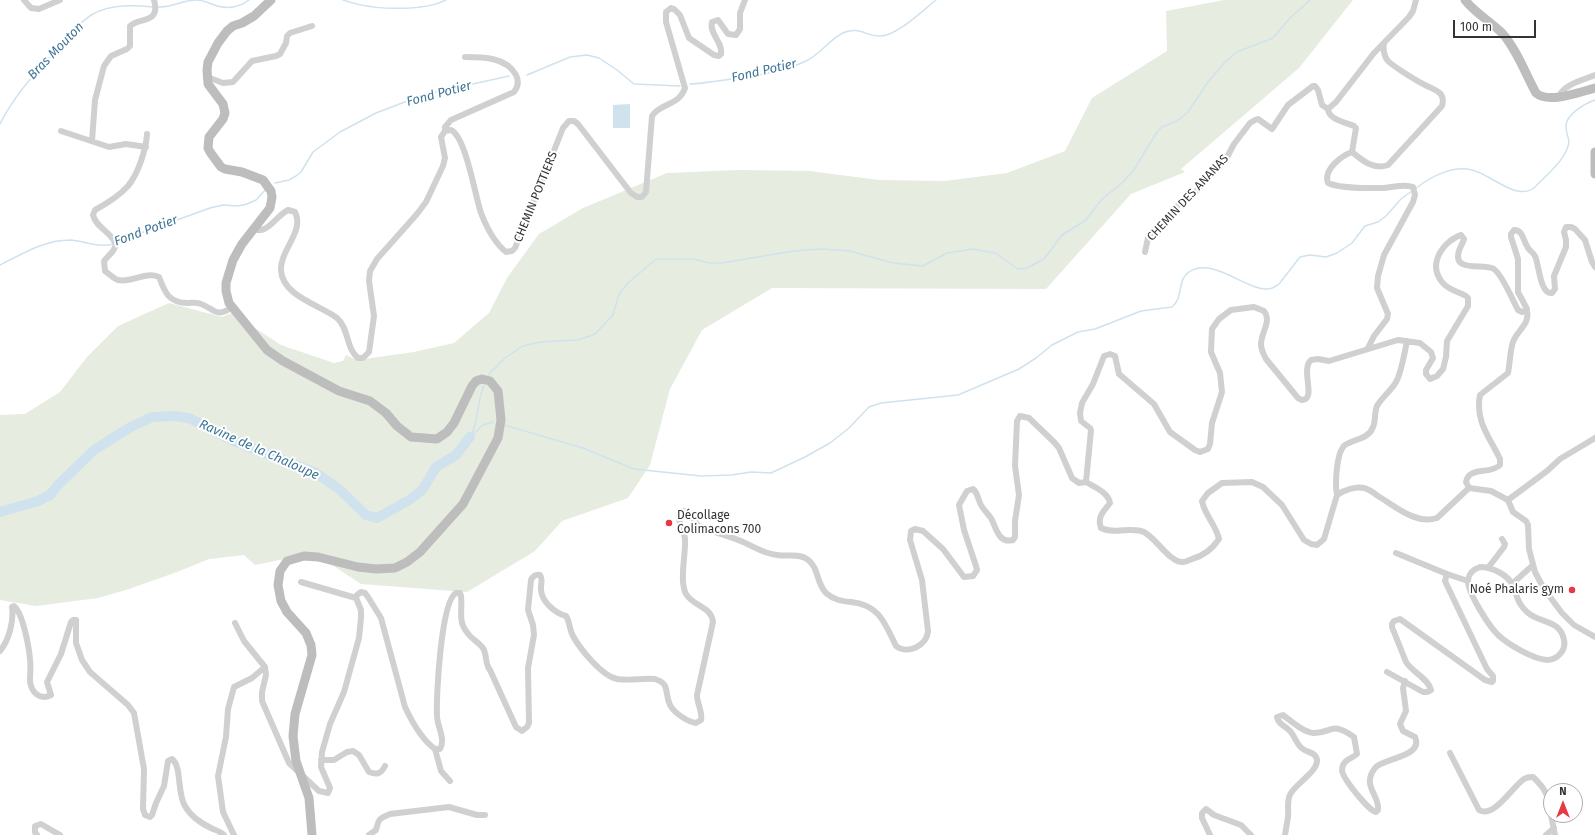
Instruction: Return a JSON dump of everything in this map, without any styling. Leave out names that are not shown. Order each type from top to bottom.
[{"type":"main road","points":[[1465,0],[1502,34],[1514,51],[1536,94],[1543,98],[1595,88]]},
{"type":"main road","points":[[271,1],[254,16],[233,26],[227,31],[218,42],[208,62],[207,77],[212,90],[223,104],[225,113],[223,119],[209,136],[208,148],[221,167],[258,177],[268,185],[272,197],[270,208],[236,252],[229,272],[226,291],[227,299],[231,308],[267,350],[283,361],[339,391],[370,401],[386,413],[397,426],[411,436],[437,439],[447,432],[454,423],[468,393],[476,382],[482,379],[490,381],[498,391],[501,420],[498,438],[463,504],[420,552],[408,562],[395,568],[376,570],[318,557],[304,556],[287,561],[280,571],[278,585],[281,601],[287,612],[306,633],[311,645],[312,655],[296,714],[293,736],[296,761],[309,798],[312,835]]},
{"type":"main road","points":[[1595,152],[1595,174]]},
{"type":"street","points":[[24,0],[30,8],[39,9],[60,0]]},
{"type":"street","points":[[92,141],[95,100],[107,61],[111,56],[127,49],[130,46],[129,28],[132,24],[150,18],[154,9],[154,0]]},
{"type":"street","name":"CHEMIN POTTIERS","points":[[444,131],[451,130],[456,134],[465,155],[481,213],[495,239],[506,252],[512,251],[515,248],[563,128],[569,122],[574,121],[578,124],[631,193],[637,197],[642,197],[646,192],[652,116],[657,111],[678,99],[685,88],[666,22],[666,12],[671,8],[678,12],[689,38],[714,55],[719,56],[721,54],[721,50],[711,29],[712,22],[718,20],[728,34],[736,35],[740,29],[740,14],[745,0]]},
{"type":"street","points":[[1328,109],[1336,102],[1374,53],[1409,17],[1416,0]]},
{"type":"street","points":[[207,77],[223,83],[233,82],[252,61],[280,54],[286,43],[287,36],[290,33],[312,26]]},
{"type":"street","points":[[1368,348],[1388,314],[1377,288],[1378,276],[1384,255],[1413,202],[1415,195],[1413,187],[1405,185],[1382,188],[1363,188],[1328,183],[1327,178],[1330,170],[1341,158],[1352,152],[1373,167],[1388,165],[1442,106],[1443,102],[1440,92],[1389,62],[1384,52],[1384,43]]},
{"type":"street","points":[[254,229],[264,230],[283,212],[288,210],[295,212],[297,228],[286,249],[282,262],[282,278],[294,292],[337,319],[343,327],[353,352],[358,358],[363,358],[368,352],[374,316],[369,280],[370,271],[376,259],[426,202],[443,166],[445,158],[441,137],[445,127],[451,120],[514,92],[516,89],[518,78],[510,66],[491,59],[465,57]]},
{"type":"street","points":[[1559,96],[1569,86],[1595,75]]},
{"type":"street","name":"CHEMIN DES ANANAS","points":[[1145,252],[1148,238],[1182,202],[1199,188],[1207,177],[1225,161],[1234,144],[1250,123],[1258,119],[1272,129],[1288,105],[1313,86],[1315,86],[1318,90],[1322,105],[1328,109],[1328,112],[1333,117],[1356,128],[1352,152]]},
{"type":"street","points":[[62,132],[109,147],[126,144],[146,147]]},
{"type":"street","points":[[147,134],[146,147],[129,185],[122,192],[95,210],[93,215],[95,222],[114,242],[113,250],[104,261],[106,271],[118,280],[128,280],[152,275],[159,277],[164,292],[170,298],[179,302],[200,304],[218,313],[224,312],[231,308]]},
{"type":"street","points":[[1469,488],[1466,482],[1467,476],[1471,473],[1497,469],[1500,465],[1500,459],[1479,416],[1478,405],[1480,395],[1508,373],[1513,341],[1527,322],[1528,317],[1526,304],[1518,292],[1518,259],[1511,234],[1514,230],[1521,233],[1527,248],[1535,256],[1543,287],[1546,292],[1552,293],[1555,289],[1554,276],[1566,247],[1564,232],[1566,227],[1575,229],[1585,240],[1595,268]]},
{"type":"street","points":[[1086,482],[1091,430],[1081,422],[1080,413],[1082,403],[1093,384],[1104,356],[1110,354],[1115,356],[1119,374],[1154,404],[1170,432],[1200,452],[1208,448],[1210,444],[1212,423],[1221,397],[1222,379],[1211,352],[1211,335],[1215,324],[1226,313],[1232,310],[1254,307],[1264,311],[1267,319],[1261,344],[1263,354],[1298,398],[1302,400],[1305,400],[1309,395],[1306,367],[1311,360],[1329,360],[1398,340],[1420,343],[1431,352],[1433,358],[1426,370],[1426,374],[1430,379],[1437,376],[1443,369],[1446,362],[1447,341],[1468,306],[1466,296],[1450,290],[1441,281],[1435,264],[1442,248],[1457,236],[1461,236],[1464,239],[1458,252],[1460,261],[1465,265],[1472,267],[1486,266],[1495,270],[1518,310],[1522,312],[1527,311]]},
{"type":"street","points":[[435,749],[440,749],[442,744],[436,715],[442,628],[451,598],[456,593],[460,593],[461,596],[460,614],[463,626],[484,649],[486,665],[490,670],[516,727],[518,730],[524,730],[527,728],[529,722],[528,668],[534,629],[528,610],[531,580],[536,574],[540,575],[541,577],[541,592],[546,601],[559,614],[566,616],[569,620],[569,629],[574,639],[607,675],[618,679],[650,679],[660,681],[666,688],[670,706],[691,722],[696,723],[701,720],[702,717],[698,706],[697,694],[713,622],[711,614],[691,600],[684,590],[685,541],[678,520],[680,512],[687,511],[700,526],[768,554],[800,556],[806,558],[815,568],[818,580],[824,591],[830,597],[837,600],[857,603],[876,611],[881,616],[896,646],[905,651],[916,647],[924,641],[928,631],[922,580],[910,540],[911,531],[915,529],[924,532],[949,555],[964,577],[973,576],[977,570],[964,530],[959,505],[967,491],[973,489],[980,503],[991,519],[999,537],[1010,540],[1015,537],[1015,521],[1019,495],[1015,466],[1018,418],[1022,416],[1029,418],[1059,448],[1072,478],[1079,484],[1086,482],[1104,493],[1109,498],[1110,503],[1100,516],[1099,522],[1101,528],[1108,532],[1143,532],[1151,537],[1173,558],[1179,561],[1184,562],[1197,558],[1208,551],[1219,539],[1217,529],[1203,507],[1202,501],[1208,493],[1222,483],[1252,482],[1263,486],[1282,505],[1304,540],[1311,544],[1317,545],[1324,539],[1338,495],[1336,488],[1340,451],[1345,445],[1360,439],[1369,433],[1373,427],[1377,406],[1397,381],[1407,341]]},
{"type":"street","points":[[1508,500],[1547,471],[1560,459],[1595,438]]},
{"type":"street","points":[[1338,495],[1353,488],[1365,488],[1406,514],[1424,520],[1431,520],[1437,518],[1469,488]]},
{"type":"street","points":[[1469,488],[1491,491],[1508,500],[1513,512],[1526,521],[1528,525],[1528,543],[1533,565],[1544,589],[1562,613],[1574,625],[1595,637]]},
{"type":"street","points":[[1488,568],[1504,547],[1505,544],[1502,539]]},
{"type":"street","points":[[1396,553],[1468,582]]},
{"type":"street","points":[[1512,584],[1533,565]]},
{"type":"street","points":[[1480,567],[1488,568],[1497,571],[1512,584],[1520,604],[1528,613],[1557,626],[1564,645],[1562,652],[1558,656],[1549,660],[1541,659],[1516,647],[1498,635],[1486,621],[1470,591],[1468,582],[1469,576],[1474,570],[1480,567]]},
{"type":"street","points":[[1387,672],[1423,692],[1431,690],[1430,685],[1406,662],[1392,627],[1392,624],[1396,619],[1400,619],[1485,680],[1493,681],[1493,676],[1487,669],[1445,580],[1447,574]]},
{"type":"street","points":[[300,582],[356,598]]},
{"type":"street","points":[[356,598],[359,593],[365,593],[378,613],[405,707],[413,724],[435,749],[441,771],[450,781]]},
{"type":"street","points":[[235,623],[243,639],[265,667],[266,675],[262,692],[262,701],[289,762],[319,791],[328,793],[330,784],[323,773],[321,760],[324,743],[330,724],[344,692],[359,638],[361,610],[356,598]]},
{"type":"street","points":[[0,651],[6,643],[12,621],[12,607],[14,606],[19,612],[30,658],[30,681],[38,696],[41,698],[47,697],[51,695],[51,693],[47,682],[61,654],[71,622],[76,620],[76,643],[86,666],[90,672],[134,712],[144,769],[143,809],[145,815],[152,815],[164,786],[168,761],[172,759],[176,764],[181,799],[190,814],[200,822],[224,835]]},
{"type":"street","points":[[234,835],[223,812],[218,782],[218,772],[226,736],[229,703],[234,687],[252,678],[265,667]]},
{"type":"street","points":[[1285,835],[1290,794],[1315,768],[1317,761],[1313,753],[1302,749],[1298,745],[1293,735],[1288,729],[1280,724],[1277,717],[1283,715],[1305,731],[1311,733],[1337,728],[1354,737],[1357,754],[1344,762],[1342,773],[1372,811],[1376,812],[1379,806],[1370,784],[1371,774],[1382,762],[1406,755],[1416,745],[1415,737],[1403,731],[1400,724],[1406,711],[1403,688],[1404,682]]},
{"type":"street","points":[[321,760],[334,760],[346,752],[353,751],[359,755],[369,772],[378,774],[382,772],[385,766]]},
{"type":"street","points":[[1450,753],[1481,812],[1489,811],[1501,803],[1523,779],[1533,777],[1543,786]]},
{"type":"street","points":[[368,835],[376,830],[378,820],[390,814],[449,807],[477,815],[485,815]]},
{"type":"street","points":[[1210,835],[1202,818],[1202,813],[1206,809],[1214,815],[1241,825],[1251,835]]},
{"type":"street","points":[[37,835],[35,832],[35,826],[41,824],[60,835]]},
{"type":"street","points":[[1546,835],[1555,832]]},
{"type":"shaded area","points":[[1224,0],[1353,0],[1299,68],[1181,169],[1185,172],[1131,194],[1046,289],[772,288],[702,330],[670,389],[650,465],[628,498],[562,521],[535,551],[467,592],[361,584],[314,553],[255,565],[244,555],[209,559],[129,589],[98,598],[36,606],[0,600],[0,415],[25,414],[60,392],[87,357],[118,326],[169,303],[222,317],[232,313],[281,345],[334,363],[343,361],[346,355],[357,360],[414,352],[454,343],[489,313],[507,278],[539,234],[583,208],[667,173],[738,170],[809,171],[879,180],[945,181],[1007,173],[1065,151],[1092,98],[1167,51],[1166,11]]},
{"type":"water","points":[[630,104],[630,128],[613,128],[613,105]]},
{"type":"waterway","name":"Bras Mouton","points":[[157,7],[196,0],[205,1],[221,7],[230,7],[238,6],[249,0]]},
{"type":"waterway","name":"Bras Mouton","points":[[343,0],[368,6],[392,8],[424,7],[446,0]]},
{"type":"waterway","name":"Fond Potier","points":[[690,84],[756,75],[790,67],[811,58],[835,38],[845,32],[854,30],[878,36],[892,33],[908,23],[936,0]]},
{"type":"waterway","name":"Ravine de la Chaloupe","points":[[487,378],[505,358],[523,346],[540,342],[578,340],[595,334],[613,315],[619,294],[628,283],[656,259],[694,259],[709,263],[722,263],[793,251],[822,249],[850,251],[893,263],[923,266],[947,253],[973,249],[995,253],[1018,269],[1027,268],[1044,259],[1062,235],[1086,220],[1102,199],[1122,183],[1133,171],[1157,132],[1162,127],[1177,121],[1188,112],[1208,82],[1224,63],[1237,52],[1273,38],[1290,18],[1310,0]]},
{"type":"waterway","name":"Bras Mouton","points":[[0,124],[25,85],[82,22],[93,14],[107,8],[130,6],[153,7]]},
{"type":"waterway","name":"Fond Potier","points":[[527,75],[570,57],[587,55],[599,58],[634,84],[680,86]]},
{"type":"waterway","name":"Fond Potier","points":[[275,183],[289,180],[296,176],[301,172],[313,152],[340,132],[376,113],[423,95],[509,76]]},
{"type":"waterway","points":[[1415,189],[1434,176],[1457,169],[1479,172],[1511,189],[1519,191],[1527,191],[1534,188],[1555,167],[1565,153],[1569,144],[1566,130],[1569,117],[1582,106],[1595,100]]},
{"type":"waterway","name":"Fond Potier","points":[[116,242],[210,208],[223,205],[238,206],[247,204],[256,200],[266,189]]},
{"type":"waterway","points":[[504,425],[583,448],[634,469],[701,476],[732,475],[751,472],[771,473],[830,443],[849,428],[869,407],[881,403],[958,395],[1019,369],[1052,345],[1078,332],[1095,329],[1141,311],[1172,307],[1176,303],[1185,275],[1198,268],[1209,268],[1219,271],[1260,288],[1272,288],[1279,284],[1300,257],[1310,255],[1326,257],[1337,253],[1352,243],[1365,226],[1378,222],[1386,216],[1401,199],[1412,191]]},
{"type":"waterway","name":"Fond Potier","points":[[0,265],[25,252],[51,242],[70,240],[97,245],[113,244]]},
{"type":"waterway","name":"Ravine de la Chaloupe","points":[[470,437],[475,424],[480,397],[485,383]]},
{"type":"waterway","name":"Ravine de la Chaloupe","points":[[0,512],[38,501],[50,495],[59,484],[94,450],[129,428],[152,417],[174,416],[189,418],[234,441],[316,473],[339,489],[366,515],[377,518],[411,499],[423,489],[436,467],[456,455],[470,437]]},
{"type":"waterway","points":[[471,436],[483,425],[493,422]]},
{"type":"place","name":"Décollage Colimacons 700","points":[[669,523]]},
{"type":"place","name":"Noé Phalaris gym","points":[[1572,590]]}]
